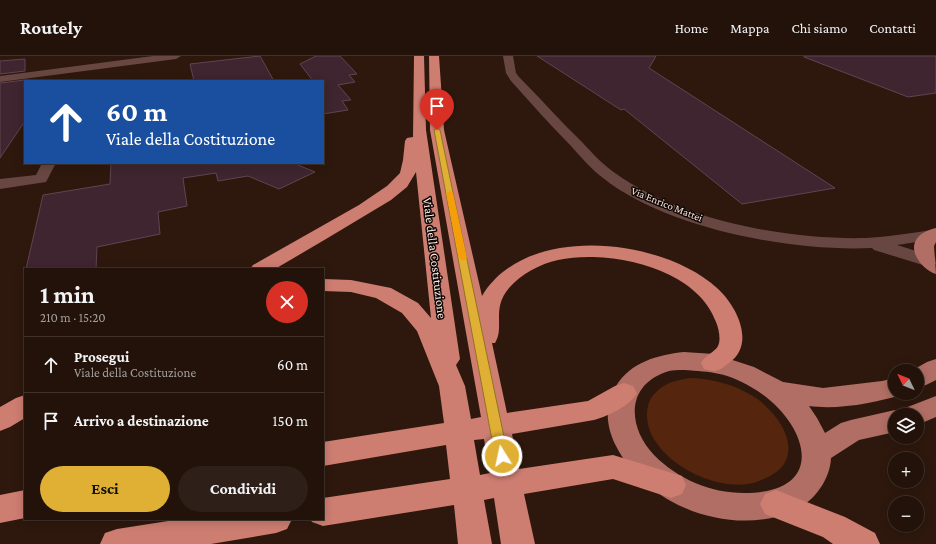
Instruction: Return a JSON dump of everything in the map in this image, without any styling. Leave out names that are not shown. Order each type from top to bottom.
[{"type":"highway","points":[[262,268],[382,198],[405,179],[410,170],[412,141],[419,130],[420,56]]},
{"type":"highway","name":"Viale della Costituzione","points":[[434,56],[437,130],[488,382]]},
{"type":"highway","name":"Viale della Costituzione","points":[[419,130],[452,386]]},
{"type":"highway","points":[[518,544],[488,382],[487,312],[492,296],[505,279],[522,267],[543,258],[565,253],[587,251],[615,252],[662,264],[682,273],[701,286],[717,300],[728,316],[731,337],[728,351],[713,363]]},
{"type":"highway","points":[[324,285],[351,286],[384,293],[410,308],[428,329],[452,386],[474,544]]},
{"type":"highway","points":[[324,454],[594,410],[624,393]]},
{"type":"highway","points":[[0,420],[24,407]]},
{"type":"highway","points":[[324,512],[613,467],[670,485]]},
{"type":"highway","points":[[0,509],[24,504]]},
{"type":"highway","points":[[776,504],[834,527],[862,544]]},
{"type":"highway","points":[[117,544],[271,520]]},
{"type":"highway","points":[[212,544],[223,537],[274,520]]},
{"type":"main road","points":[[932,265],[923,251],[925,242],[934,235]]},
{"type":"main road","points":[[684,361],[713,363],[735,369],[757,378],[777,391],[796,409],[807,425],[817,452],[813,474],[799,492],[776,504],[742,508],[705,501],[670,485],[643,463],[626,438],[620,414],[624,393],[637,376],[658,365],[684,361]]},
{"type":"main road","points":[[924,375],[936,368]]},
{"type":"main road","points":[[777,391],[823,398],[888,389]]},
{"type":"main road","points":[[924,411],[936,406]]},
{"type":"main road","points":[[817,452],[851,431],[888,423]]},
{"type":"street","points":[[0,79],[94,71],[176,56]]},
{"type":"street","name":"Via Enrico Mattei","points":[[507,57],[511,73],[515,79],[588,156],[609,176],[625,187],[672,210],[701,220],[798,239],[858,243]]},
{"type":"street","points":[[0,184],[41,179],[48,164]]},
{"type":"street","points":[[858,243],[934,235]]},
{"type":"street","points":[[858,243],[886,247],[932,265]]},
{"type":"shaded area","points":[[690,378],[714,381],[729,385],[751,395],[767,407],[780,424],[788,443],[788,453],[783,466],[770,476],[759,481],[742,485],[723,483],[703,478],[684,468],[667,456],[655,441],[648,424],[649,402],[657,391],[664,386],[674,381]]},
{"type":"building","points":[[260,56],[273,80],[194,80],[190,64]]},
{"type":"building","points":[[316,56],[340,56],[357,74],[349,75],[355,82],[338,85],[351,100],[342,101],[348,110],[324,114],[324,80],[312,80],[300,64]]},
{"type":"building","points":[[537,56],[656,56],[649,68],[835,188],[742,204],[624,109],[621,110]]},
{"type":"building","points":[[804,56],[936,56],[936,93],[908,97]]},
{"type":"building","points":[[25,59],[25,71],[0,74],[0,61]]},
{"type":"building","points":[[24,80],[24,122],[0,158],[0,83]]},
{"type":"building","points":[[111,164],[295,164],[315,172],[279,189],[248,176],[218,181],[216,173],[183,178],[187,206],[158,212],[160,234],[97,247],[96,268],[26,268],[43,195],[110,184]]},
{"type":"slow traffic","points":[[450,193],[463,258]]},
{"type":"route","points":[[437,130],[502,456]]}]
